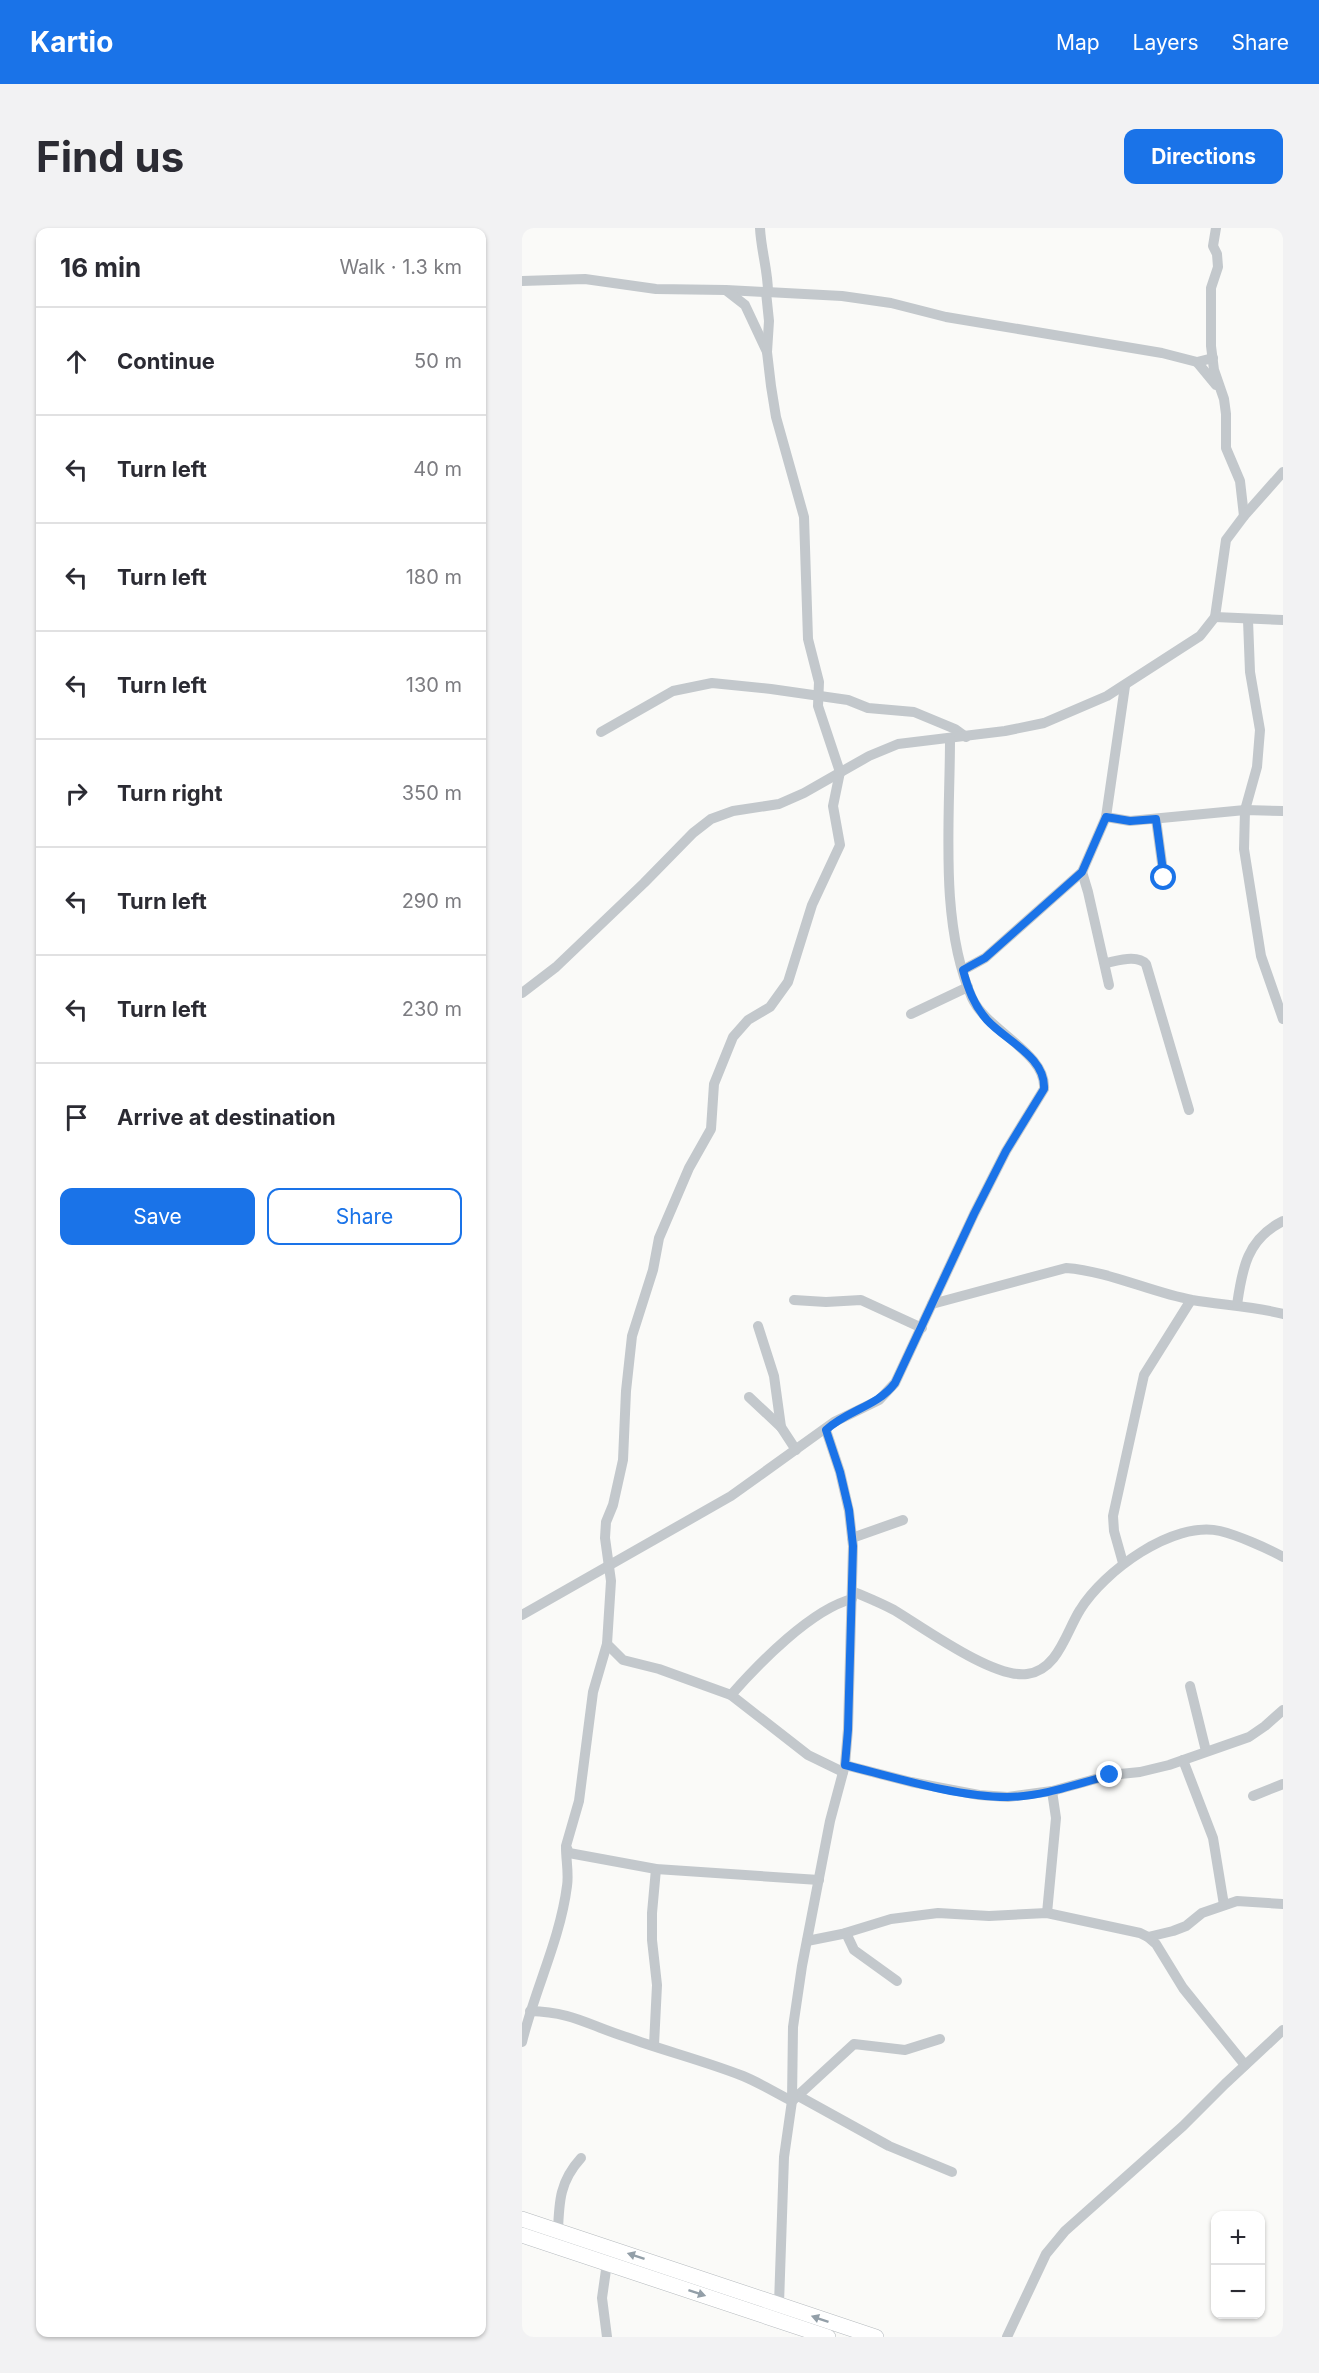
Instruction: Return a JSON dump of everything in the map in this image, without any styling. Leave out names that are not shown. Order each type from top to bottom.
[{"type":"highway","points":[[522,2219],[876,2337]]},
{"type":"highway","points":[[522,2235],[828,2337]]},
{"type":"street","points":[[522,2042],[530,2011],[560,1924],[567,1883],[566,1846],[579,1801],[593,1692],[607,1644],[610,1565],[604,1538],[606,1521],[613,1505],[623,1460],[626,1391],[632,1336],[653,1270],[659,1238],[688,1168],[711,1129],[714,1084],[733,1037],[748,1020],[770,1007],[788,982],[812,905],[840,845],[834,806],[840,772],[818,706],[817,668],[808,639],[804,517],[776,417],[767,352],[768,278],[760,228]]},
{"type":"street","points":[[1215,228],[1213,246],[1217,255],[1218,267],[1211,288],[1213,358],[1224,399],[1226,448],[1240,481],[1244,516]]},
{"type":"street","points":[[768,278],[783,294]]},
{"type":"street","points":[[522,281],[585,279],[656,289],[726,290],[872,299],[946,317],[1162,352],[1197,362],[1213,358]]},
{"type":"street","points":[[726,290],[745,305],[767,352]]},
{"type":"street","points":[[1197,362],[1220,389]]},
{"type":"street","points":[[522,993],[556,967],[693,833],[711,819],[733,811],[779,804],[804,793],[869,756],[898,744],[966,737],[1044,723],[1077,711],[1125,686],[1200,636],[1215,617],[1226,540],[1283,471]]},
{"type":"street","points":[[1215,617],[1283,620]]},
{"type":"street","points":[[1248,620],[1250,672],[1260,730],[1257,767],[1245,810],[1244,849],[1261,956],[1283,1019]]},
{"type":"street","points":[[601,732],[674,691],[712,683],[736,684],[849,700],[868,708],[914,712],[955,729],[966,737]]},
{"type":"street","points":[[963,970],[985,958],[1082,872],[1106,817],[1125,686]]},
{"type":"street","points":[[522,1615],[731,1496],[826,1430],[834,1422],[879,1400],[888,1393],[922,1328],[951,1261],[1006,1151],[1044,1089],[1045,1079],[1040,1068],[988,1020],[973,1000],[963,970],[951,912],[950,739]]},
{"type":"street","points":[[1106,817],[1130,821],[1245,810],[1283,812]]},
{"type":"street","points":[[1156,819],[1164,878]]},
{"type":"street","points":[[1082,872],[1109,985]]},
{"type":"street","points":[[1105,963],[1137,958],[1146,964],[1189,1110]]},
{"type":"street","points":[[911,1014],[968,987]]},
{"type":"street","points":[[1237,1305],[1241,1277],[1248,1256],[1257,1240],[1269,1228],[1283,1221]]},
{"type":"street","points":[[932,1304],[1066,1268],[1078,1269],[1191,1299],[1283,1314]]},
{"type":"street","points":[[1123,1563],[1114,1531],[1113,1516],[1138,1395],[1150,1362],[1191,1299]]},
{"type":"street","points":[[794,1300],[826,1302],[861,1300],[922,1328]]},
{"type":"street","points":[[758,1326],[774,1376],[781,1427]]},
{"type":"street","points":[[749,1397],[781,1427],[796,1450]]},
{"type":"street","points":[[779,2304],[784,2157],[794,2096],[793,2027],[830,1821],[844,1768],[852,1595],[852,1538],[843,1481],[826,1430]]},
{"type":"street","points":[[852,1538],[903,1520]]},
{"type":"street","points":[[732,1695],[749,1674],[816,1615],[852,1595],[891,1608],[972,1657],[1008,1673],[1028,1674],[1041,1670],[1053,1660],[1080,1610],[1099,1583],[1123,1563],[1165,1540],[1203,1530],[1220,1531],[1282,1553]]},
{"type":"street","points":[[607,1644],[623,1660],[659,1669],[732,1695],[808,1755],[844,1768],[979,1795],[1008,1797],[1052,1791],[1110,1775],[1150,1770],[1249,1737],[1266,1726],[1283,1710]]},
{"type":"street","points":[[600,1671],[623,1660]]},
{"type":"street","points":[[1190,1686],[1206,1751]]},
{"type":"street","points":[[1183,1760],[1213,1838],[1224,1905]]},
{"type":"street","points":[[1253,1796],[1283,1784]]},
{"type":"street","points":[[1047,1913],[1056,1818],[1052,1791]]},
{"type":"street","points":[[566,1846],[569,1853],[575,1856],[656,1869],[819,1880]]},
{"type":"street","points":[[654,2045],[657,1985],[652,1940],[652,1913],[656,1869]]},
{"type":"street","points":[[807,1941],[846,1933],[891,1919],[938,1913],[989,1916],[1047,1913],[1148,1936],[1186,1926],[1202,1913],[1237,1901],[1283,1904]]},
{"type":"street","points":[[846,1933],[854,1950],[897,1981]]},
{"type":"street","points":[[1148,1936],[1156,1944],[1183,1988],[1245,2065]]},
{"type":"street","points":[[530,2011],[555,2012],[579,2018],[626,2038],[654,2045],[794,2096],[889,2146],[952,2172]]},
{"type":"street","points":[[1007,2337],[1046,2254],[1054,2243],[1184,2126],[1283,2030]]},
{"type":"street","points":[[794,2096],[854,2044],[905,2050],[940,2039]]},
{"type":"street","points":[[558,2231],[559,2203],[564,2181],[580,2158]]},
{"type":"street","points":[[607,2263],[602,2298],[607,2337]]},
{"type":"route","points":[[1110,1775],[1052,1791],[1008,1797],[979,1795],[911,1782],[845,1765],[851,1655],[853,1546],[849,1510],[840,1472],[826,1430],[834,1422],[879,1400],[895,1383],[974,1214],[1006,1151],[1044,1089],[1045,1079],[1040,1068],[988,1020],[973,1000],[963,970],[985,958],[1082,872],[1106,817],[1130,821],[1156,819],[1164,878]]}]
